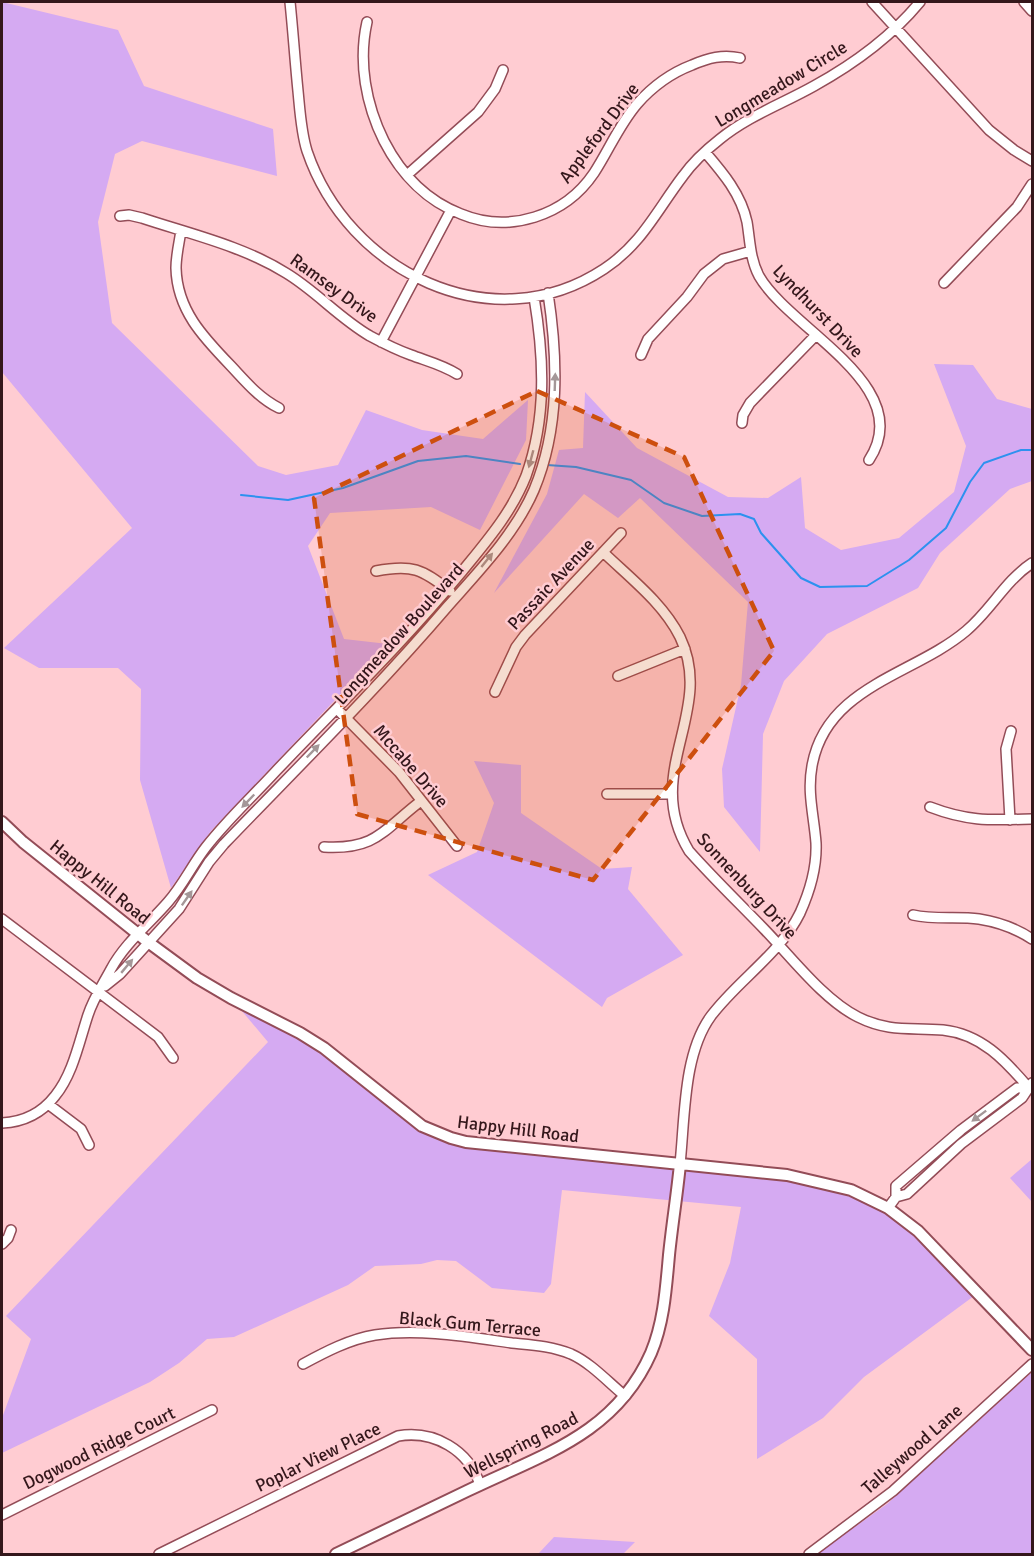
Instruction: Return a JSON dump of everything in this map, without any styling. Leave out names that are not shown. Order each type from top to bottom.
[{"type":"street","name":"Longmeadow Circle","points":[[291,2],[303,138],[313,166],[354,232],[382,257],[416,278],[453,292],[494,298],[534,297],[548,294],[574,285],[604,269],[646,230],[684,174],[705,152],[737,127],[838,72],[898,28],[920,2]]},
{"type":"street","points":[[872,2],[989,130],[1014,150],[1032,160]]},
{"type":"street","points":[[1024,2],[1032,11]]},
{"type":"street","name":"Appleford Drive","points":[[367,22],[363,42],[368,100],[383,138],[407,175],[429,196],[451,210],[480,220],[506,222],[534,218],[557,208],[576,194],[586,183],[624,121],[642,99],[660,83],[673,74],[706,59],[726,56],[740,58]]},
{"type":"street","points":[[407,175],[487,102],[503,70]]},
{"type":"street","name":"Lyndhurst Drive","points":[[705,152],[738,197],[747,223],[754,265],[765,285],[815,336],[855,372],[870,392],[880,418],[880,436],[875,452],[869,460]]},
{"type":"street","points":[[944,282],[1017,207],[1032,184]]},
{"type":"street","points":[[381,342],[451,210]]},
{"type":"street","name":"Ramsey Drive","points":[[120,216],[142,218],[268,262],[308,288],[351,323],[381,342],[457,374]]},
{"type":"street","points":[[181,231],[176,262],[177,281],[182,301],[191,321],[210,345],[259,395],[279,408]]},
{"type":"street","points":[[641,355],[648,339],[687,297],[704,274],[723,260],[750,250]]},
{"type":"street","name":"Longmeadow Boulevard","points":[[101,990],[120,974],[179,909],[209,862],[224,844],[405,655],[513,527],[534,490],[550,430],[555,380],[553,332],[548,294]]},
{"type":"street","name":"Longmeadow Boulevard","points":[[48,1104],[65,1081],[89,1012],[111,968],[178,890],[214,837],[394,649],[447,589],[502,520],[520,489],[530,464],[538,428],[543,382],[540,336],[534,297]]},
{"type":"street","points":[[742,423],[743,415],[750,403],[815,336]]},
{"type":"street","name":"Passaic Avenue","points":[[495,692],[516,648],[525,635],[621,533]]},
{"type":"street","name":"Sonnenburg Drive","points":[[603,552],[664,612],[677,631],[685,649],[691,686],[686,720],[675,762],[671,794],[678,829],[689,851],[836,1002],[871,1023],[900,1029],[941,1030],[971,1037],[998,1054],[1030,1085]]},
{"type":"street","points":[[680,1164],[691,1061],[699,1035],[712,1014],[778,944],[799,915],[809,889],[815,864],[816,841],[809,795],[810,779],[815,752],[825,730],[843,709],[877,683],[936,652],[966,631],[1016,576],[1032,563]]},
{"type":"street","points":[[376,571],[412,568],[429,574],[457,596]]},
{"type":"street","points":[[618,676],[685,649]]},
{"type":"street","name":"Mccabe Drive","points":[[336,709],[399,772],[458,846]]},
{"type":"street","points":[[1010,820],[1006,749],[1011,731]]},
{"type":"street","points":[[607,794],[671,794]]},
{"type":"street","points":[[324,847],[351,847],[375,839],[421,801]]},
{"type":"street","points":[[930,807],[964,818],[979,820],[1032,819]]},
{"type":"street","name":"Happy Hill Road","points":[[2,822],[184,969],[222,993],[300,1033],[324,1048],[414,1121],[436,1133],[466,1142],[802,1178],[851,1190],[888,1208],[918,1231],[1032,1350]]},
{"type":"street","points":[[914,915],[933,918],[979,919],[1009,927],[1032,939]]},
{"type":"street","points":[[2,919],[101,990],[158,1037],[173,1058]]},
{"type":"street","points":[[888,1208],[896,1197],[896,1186],[961,1130],[1017,1088],[1030,1085]]},
{"type":"street","points":[[2,1123],[32,1116],[48,1104],[81,1128],[90,1145]]},
{"type":"street","name":"Wellspring Road","points":[[336,1554],[349,1552],[480,1485],[576,1440],[599,1423],[625,1396],[644,1368],[661,1322],[680,1164]]},
{"type":"street","points":[[2,1244],[8,1238],[11,1230]]},
{"type":"street","name":"Black Gum Terrace","points":[[303,1364],[340,1346],[368,1337],[392,1333],[425,1333],[561,1350],[584,1361],[625,1396]]},
{"type":"street","name":"Talleywood Lane","points":[[809,1554],[893,1491],[1032,1364]]},
{"type":"street","name":"Dogwood Ridge Court","points":[[2,1515],[212,1410]]},
{"type":"street","name":"Poplar View Place","points":[[159,1554],[398,1436],[408,1434],[427,1436],[453,1448],[468,1460],[480,1485]]},
{"type":"highlighted area","points":[[537,391],[684,457],[774,651],[593,880],[357,814],[314,498]]},
{"type":"shaded area","points":[[2,2],[118,30],[144,86],[273,129],[277,176],[142,141],[115,154],[98,222],[112,323],[258,466],[286,475],[338,465],[366,410],[422,430],[483,439],[528,400],[526,440],[480,530],[431,507],[330,513],[308,546],[344,639],[388,644],[211,831],[171,888],[140,780],[141,689],[118,668],[39,668],[4,648],[132,528],[2,372]]},
{"type":"shaded area","points":[[934,364],[973,365],[997,399],[1032,409],[1032,481],[1010,489],[940,553],[918,588],[827,634],[784,681],[763,734],[760,852],[724,807],[722,769],[741,685],[748,602],[640,498],[618,518],[584,494],[494,593],[547,494],[559,450],[583,448],[585,392],[637,448],[728,497],[768,498],[801,477],[805,528],[841,550],[899,538],[954,492],[966,446]]},
{"type":"shaded area","points":[[474,761],[521,765],[521,813],[602,869],[632,867],[628,889],[683,955],[607,998],[602,1007],[428,875],[477,852],[494,803]]},
{"type":"shaded area","points":[[231,998],[300,1033],[414,1121],[451,1138],[802,1178],[888,1208],[978,1293],[864,1377],[823,1418],[757,1459],[757,1359],[709,1316],[730,1263],[741,1207],[562,1190],[551,1284],[544,1293],[492,1288],[456,1261],[437,1260],[421,1264],[375,1266],[348,1285],[234,1337],[207,1339],[179,1363],[150,1382],[2,1453],[2,1418],[31,1339],[6,1316],[268,1042]]},
{"type":"shaded area","points":[[1032,1159],[1032,1202],[1010,1178]]},
{"type":"shaded area","points":[[1032,1372],[1032,1554],[817,1554],[887,1504]]},
{"type":"shaded area","points":[[554,1537],[635,1542],[623,1554],[539,1553]]},
{"type":"waterway","points":[[547,465],[576,467],[631,480],[664,503],[702,516],[740,514],[754,519],[761,533],[801,578],[820,587],[867,586],[909,560],[946,528],[970,482],[984,463],[1021,450],[1032,450]]},
{"type":"waterway","points":[[241,495],[288,500],[343,488],[418,461],[466,456],[520,464]]}]
